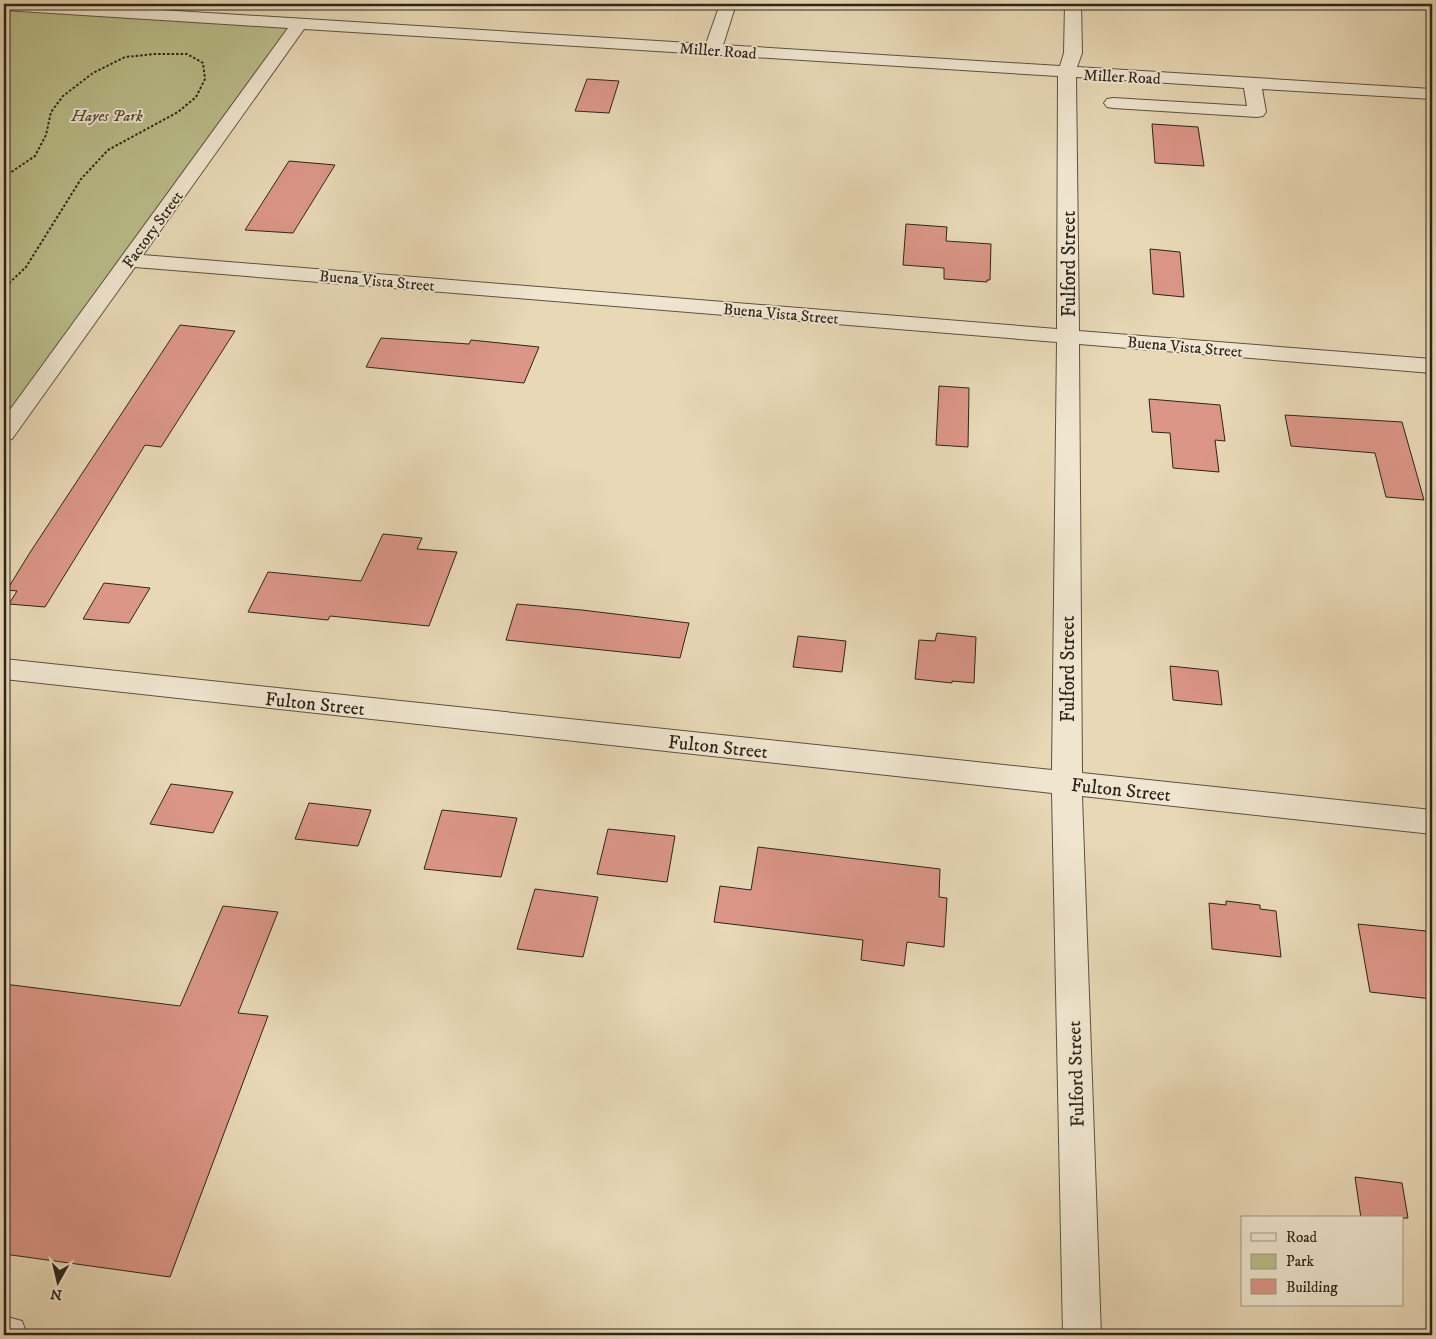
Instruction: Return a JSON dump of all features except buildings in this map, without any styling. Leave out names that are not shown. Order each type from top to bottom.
[{"type":"street","points":[[215,18],[227,4]]},
{"type":"street","points":[[713,50],[728,4]]},
{"type":"street","name":"Fulford Street","points":[[1073,4],[1073,53],[1067,72],[1067,784],[1082,1335]]},
{"type":"street","name":"Miller Road","points":[[4,5],[1432,94]]},
{"type":"street","name":"Factory Street","points":[[4,434],[299,24]]},
{"type":"street","points":[[1142,77],[1146,105]]},
{"type":"street","points":[[1114,103],[1257,112],[1252,83]]},
{"type":"street","name":"Buena Vista Street","points":[[130,260],[1432,366]]},
{"type":"street","name":"Fulton Street","points":[[4,669],[1432,822]]},
{"type":"path","points":[[4,177],[35,156],[46,135],[51,112],[63,96],[93,73],[125,57],[155,54],[187,54],[203,63],[205,79],[196,97],[178,112],[108,150],[81,180],[26,267],[4,288]]},
{"type":"green space","name":"Hayes Park","points":[[4,5],[299,24],[4,434]]}]
